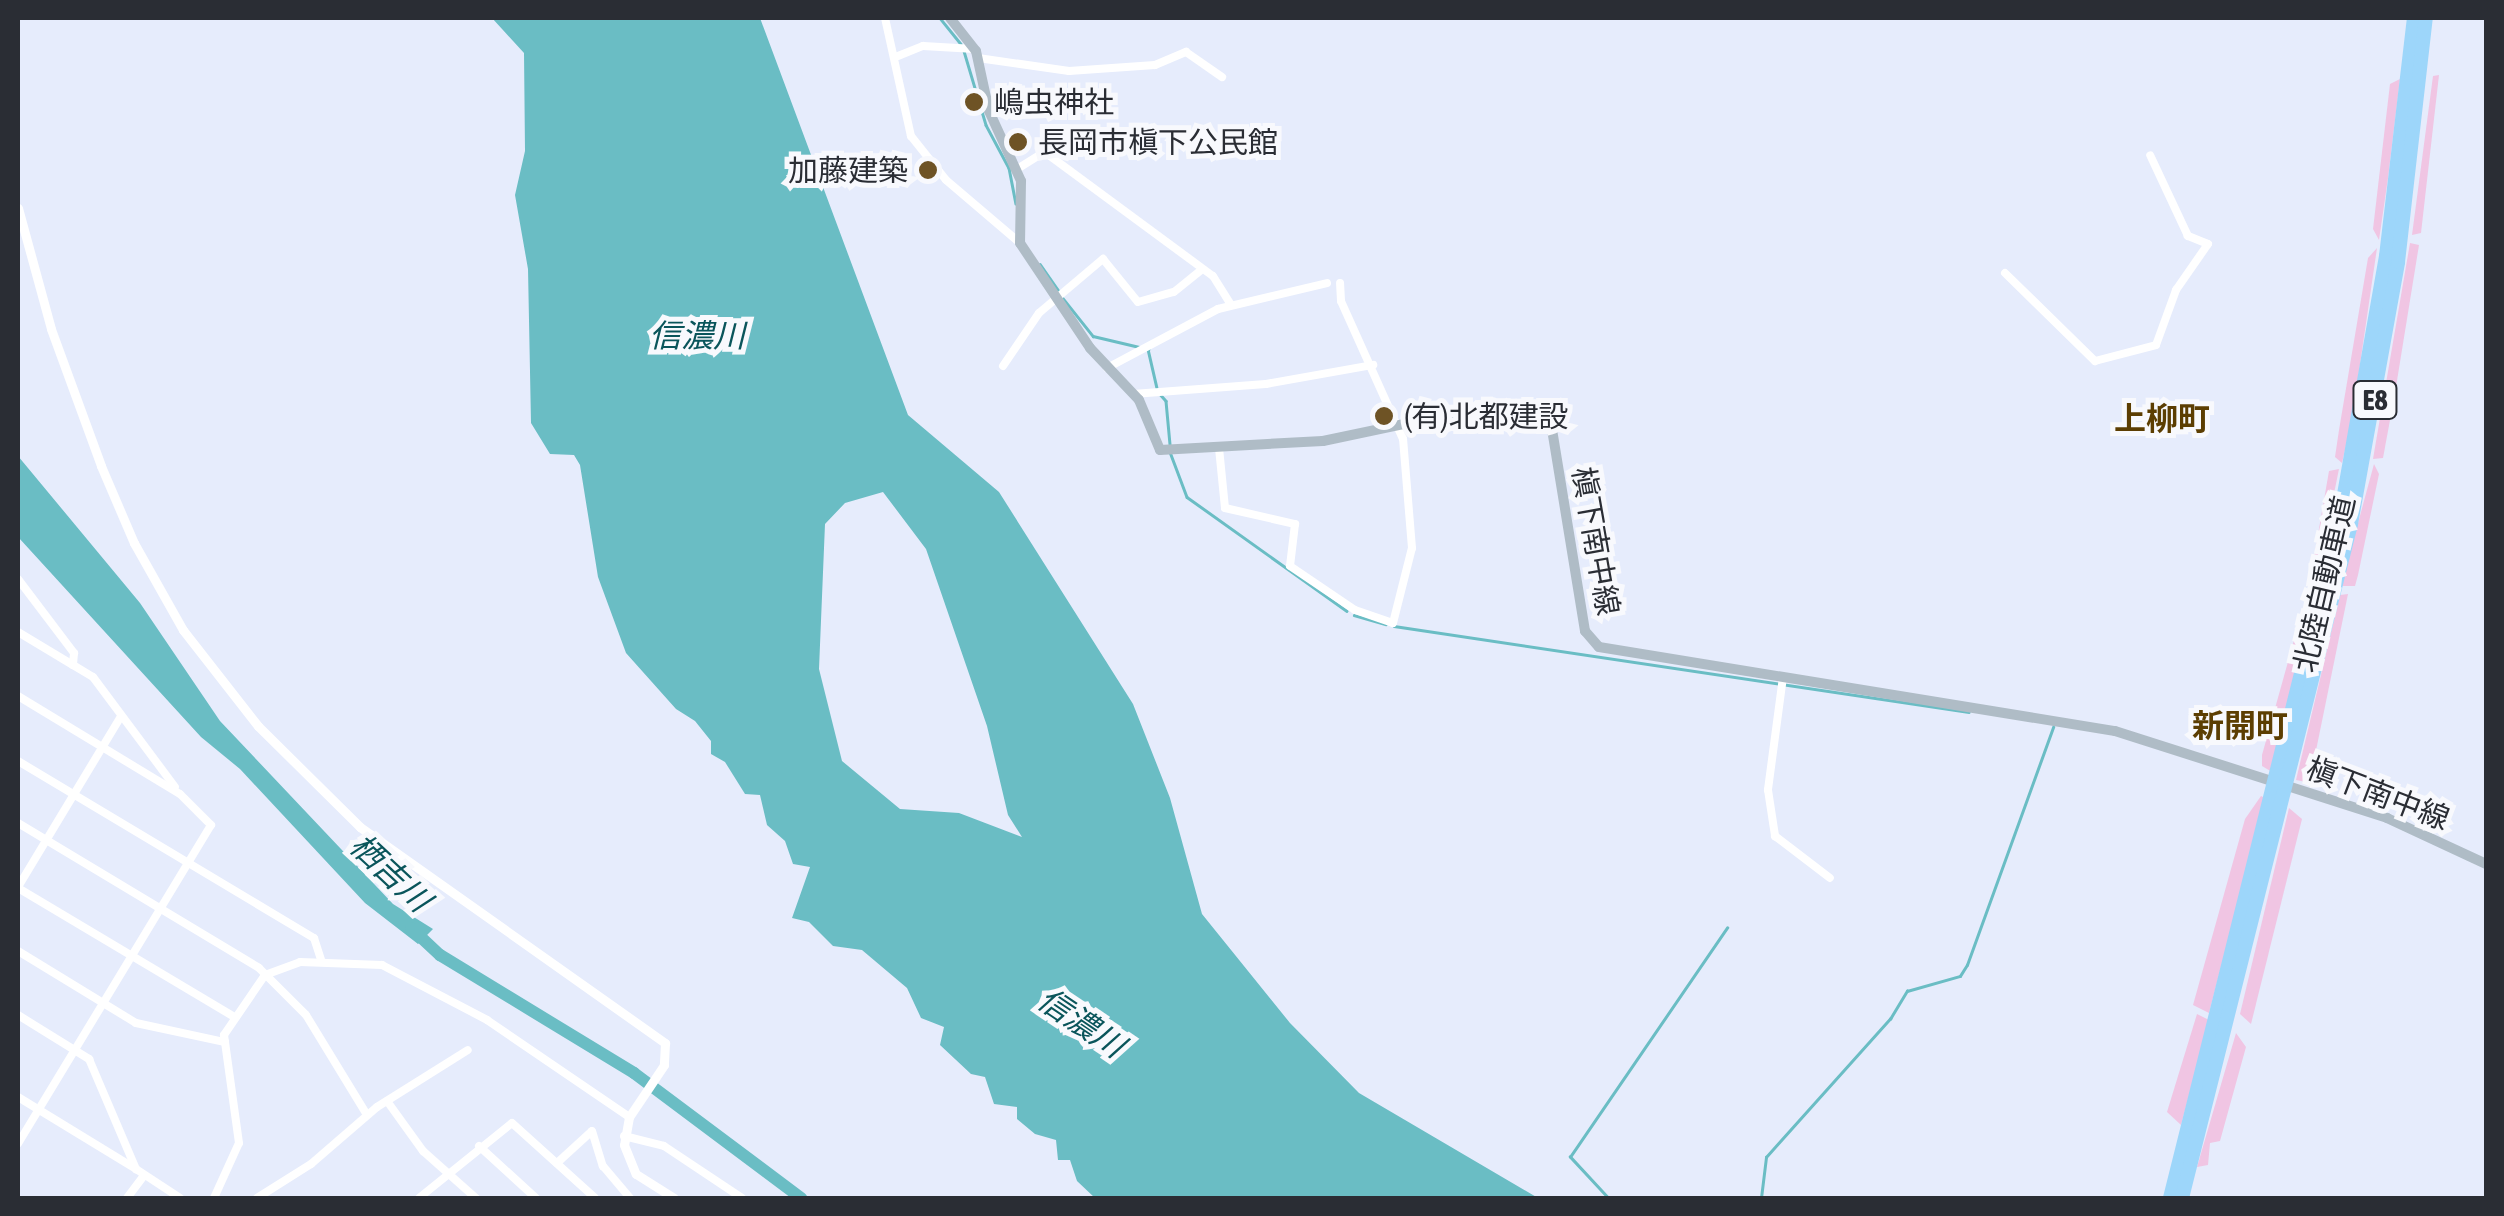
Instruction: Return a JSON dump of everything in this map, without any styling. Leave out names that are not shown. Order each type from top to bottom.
[{"type":"highway","name":"北陸自動車道","points":[[2286,774],[2371,352],[2414,18]]},
{"type":"highway","name":"北陸自動車道","points":[[2170,1198],[2185,1162],[2278,807],[2377,388],[2426,18]]},
{"type":"highway","name":"北陸自動車道","points":[[2182,1198],[2185,1162]]},
{"type":"main road","points":[[950,18],[976,54],[989,111],[1017,169],[1024,228],[1020,243]]},
{"type":"main road","name":"槇下南中線","points":[[1020,243],[1107,368],[1133,394],[1160,450],[1336,440],[1399,426],[1549,411],[1584,630],[1592,643],[2115,731],[2387,818],[2486,864]]},
{"type":"street","points":[[885,18],[898,56],[912,136],[946,180],[1020,243]]},
{"type":"street","points":[[898,56],[924,46],[1069,71],[1155,65],[1186,52],[1222,77]]},
{"type":"street","points":[[1017,169],[1044,152],[1220,281],[1230,305]]},
{"type":"street","points":[[2004,273],[2095,361],[2156,345],[2176,290],[2208,244],[2188,236],[2150,155]]},
{"type":"street","points":[[18,208],[51,328],[107,481],[149,573],[200,654],[270,740],[360,827],[660,1038],[668,1056],[631,1114],[624,1136],[636,1174],[674,1198]]},
{"type":"street","points":[[1003,366],[1034,318],[1103,260],[1138,302],[1174,292],[1202,268]]},
{"type":"street","points":[[1107,368],[1172,328],[1230,305],[1327,284]]},
{"type":"street","points":[[1219,448],[1225,508],[1295,524],[1290,566],[1355,610],[1393,622],[1413,534],[1399,426],[1341,301],[1340,284]]},
{"type":"street","points":[[1133,394],[1266,384],[1373,364]]},
{"type":"street","points":[[18,580],[74,653],[73,665]]},
{"type":"street","points":[[18,632],[94,677],[180,794],[211,825],[18,1144]]},
{"type":"street","points":[[1783,677],[1768,790],[1775,836],[1830,878]]},
{"type":"street","points":[[18,696],[180,794]]},
{"type":"street","points":[[121,716],[18,887],[234,1017]]},
{"type":"street","points":[[18,761],[314,938],[321,960]]},
{"type":"street","points":[[18,823],[265,975],[306,1015],[367,1114]]},
{"type":"street","points":[[18,951],[136,1023],[224,1042]]},
{"type":"street","points":[[214,1198],[239,1142],[224,1042],[234,1017],[265,975],[321,960],[382,965],[419,983],[486,1020],[631,1114]]},
{"type":"street","points":[[18,1015],[89,1058],[136,1169]]},
{"type":"street","points":[[256,1198],[311,1164],[367,1114],[468,1050]]},
{"type":"street","points":[[18,1097],[180,1198]]},
{"type":"street","points":[[386,1101],[447,1172],[476,1198]]},
{"type":"street","points":[[419,1198],[479,1146],[512,1124],[595,1198]]},
{"type":"street","points":[[556,1163],[592,1130],[603,1166],[630,1198]]},
{"type":"street","points":[[624,1136],[674,1152],[742,1198]]},
{"type":"street","points":[[479,1146],[536,1198]]},
{"type":"street","points":[[127,1198],[143,1177]]},
{"type":"shaded area","points":[[2439,75],[2421,233],[2412,235],[2433,76]]},
{"type":"shaded area","points":[[2400,79],[2379,240],[2373,229],[2390,84]]},
{"type":"shaded area","points":[[2410,243],[2419,245],[2395,393],[2383,458],[2373,459]]},
{"type":"shaded area","points":[[2377,248],[2342,463],[2335,457],[2339,430],[2368,258]]},
{"type":"shaded area","points":[[2374,464],[2379,474],[2358,575],[2355,586],[2341,586]]},
{"type":"shaded area","points":[[2339,469],[2314,591],[2308,592],[2329,471]]},
{"type":"shaded area","points":[[2348,594],[2311,775],[2306,782],[2296,780],[2340,595]]},
{"type":"shaded area","points":[[2314,601],[2272,772],[2262,766],[2262,755],[2303,608]]},
{"type":"shaded area","points":[[2261,796],[2265,798],[2209,1013],[2193,1005],[2245,819]]},
{"type":"shaded area","points":[[2289,808],[2302,819],[2251,1024],[2240,1014]]},
{"type":"shaded area","points":[[2197,1014],[2209,1020],[2181,1125],[2167,1112]]},
{"type":"shaded area","points":[[2236,1033],[2246,1047],[2220,1141],[2210,1143],[2208,1165],[2197,1167]]},
{"type":"water","name":"信濃川","points":[[492,18],[760,18],[908,415],[999,492],[1133,704],[1170,798],[1202,914],[1290,1023],[1359,1093],[1538,1198],[1095,1198],[1077,1181],[1070,1160],[1058,1160],[1056,1140],[1035,1134],[1017,1119],[1017,1107],[994,1104],[985,1077],[971,1074],[940,1045],[944,1027],[921,1018],[907,988],[862,950],[833,946],[809,922],[792,918],[810,867],[793,864],[785,841],[767,825],[760,795],[745,794],[725,762],[711,754],[711,741],[695,721],[676,709],[626,653],[598,577],[580,465],[574,455],[550,454],[531,423],[528,269],[515,195],[525,151],[524,53]],"holes":[[[883,492],[926,549],[987,726],[1008,815],[1022,837],[959,813],[900,809],[842,761],[819,669],[825,524],[845,503]]]},
{"type":"water","points":[[18,456],[140,603],[220,721],[393,904],[433,929],[418,944],[365,903],[240,769],[201,737],[19,538]]},
{"type":"waterway","points":[[940,18],[961,44]]},
{"type":"waterway","points":[[964,51],[986,125],[1009,168],[1016,203]]},
{"type":"waterway","points":[[1040,264],[1058,290]]},
{"type":"waterway","points":[[1062,297],[1093,336],[1148,349],[1157,387]]},
{"type":"waterway","points":[[1160,394],[1166,401],[1170,444]]},
{"type":"waterway","points":[[1170,452],[1187,497],[1347,611]]},
{"type":"waterway","points":[[1354,615],[1386,624]]},
{"type":"waterway","points":[[1394,626],[1969,712]]},
{"type":"waterway","points":[[1761,1198],[1766,1157],[1890,1019],[1907,991],[1960,976],[1967,965],[2053,727]]},
{"type":"waterway","name":"栖吉川","points":[[411,928],[440,955],[634,1073],[801,1198]]},
{"type":"waterway","points":[[1608,1198],[1570,1157],[1727,928]]},
{"type":"place","name":"嶋虫神社","points":[[974,102]]},
{"type":"place","name":"長岡市槇下公民館","points":[[1018,142]]},
{"type":"place","name":"加藤建築","points":[[928,170]]},
{"type":"place","name":"(有)北都建設","points":[[1384,416]]},
{"type":"district","name":"上柳町","points":[[2162,419]]},
{"type":"district","name":"新開町","points":[[2240,726]]}]
